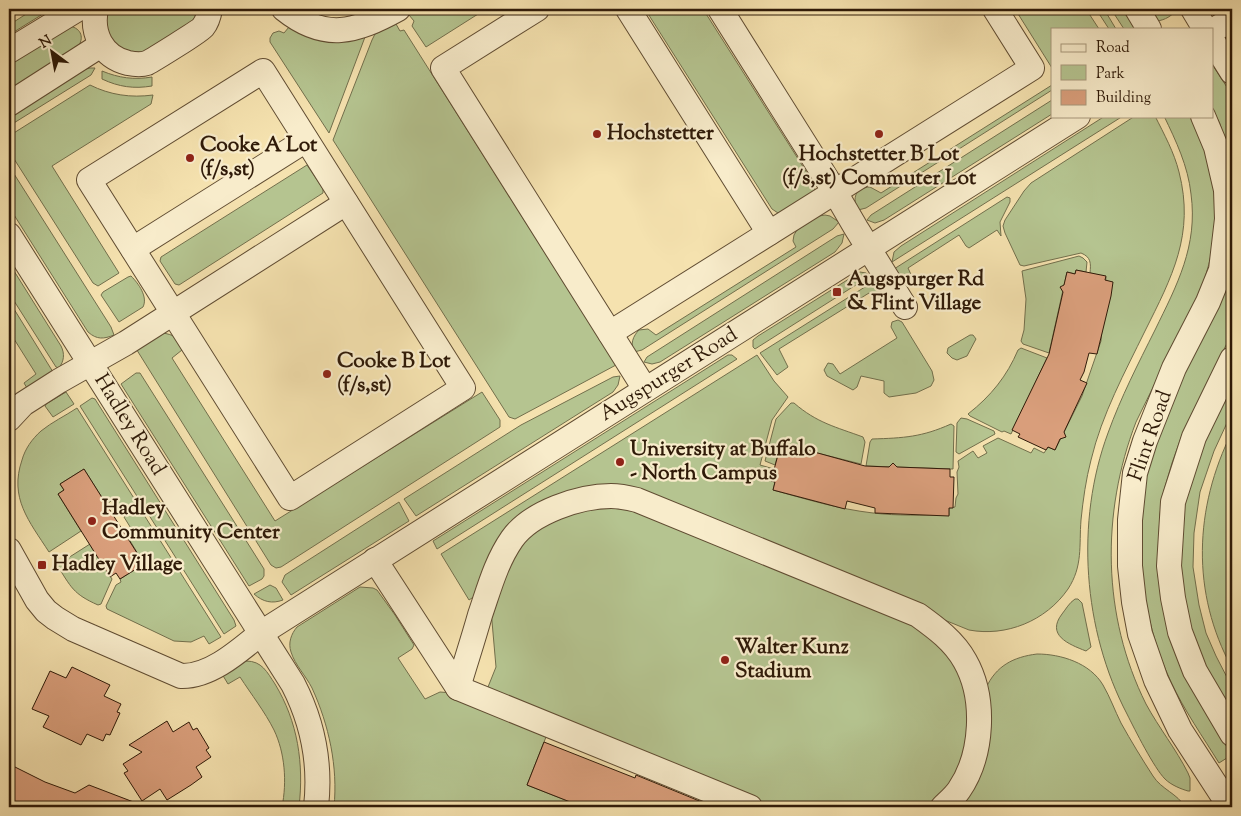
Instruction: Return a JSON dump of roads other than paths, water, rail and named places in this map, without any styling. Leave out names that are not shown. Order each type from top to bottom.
[{"type":"street","points":[[9,51],[78,9]]},
{"type":"street","points":[[96,9],[94,20],[95,33],[101,44],[109,54],[120,61],[133,64],[146,63],[203,27],[209,16],[210,9]]},
{"type":"street","points":[[284,9],[306,24],[324,30],[334,30],[367,25],[398,9]]},
{"type":"street","points":[[537,9],[443,68],[645,390]]},
{"type":"street","points":[[628,9],[769,233]]},
{"type":"street","points":[[720,9],[905,307]]},
{"type":"street","points":[[610,333],[1032,68],[995,9]]},
{"type":"street","points":[[1137,9],[1148,28]]},
{"type":"street","points":[[1193,9],[1204,28]]},
{"type":"street","points":[[1214,30],[1232,19]]},
{"type":"street","points":[[1214,43],[1232,72]]},
{"type":"street","points":[[9,104],[101,44]]},
{"type":"street","points":[[263,70],[306,140],[464,388],[290,498],[89,180],[263,70]]},
{"type":"street","name":"Augspurger Road","points":[[9,550],[37,600],[55,618],[73,629],[181,676],[203,673],[243,648],[260,633],[1075,118]]},
{"type":"street","name":"Flint Road","points":[[1204,118],[1216,147],[1226,190],[1226,219],[1221,270],[1208,302],[1174,368],[1145,441],[1135,473],[1130,520],[1130,566],[1140,634],[1156,680],[1180,730],[1230,807]]},
{"type":"street","points":[[133,249],[306,140]]},
{"type":"street","points":[[9,419],[23,404],[346,203]]},
{"type":"street","name":"Hadley Road","points":[[9,235],[293,684],[310,726],[316,754],[316,807]]},
{"type":"street","name":"Flint Road","points":[[1232,359],[1194,437],[1173,502],[1169,566],[1180,632],[1195,671],[1232,734]]},
{"type":"street","points":[[458,688],[491,581],[500,558],[514,537],[532,521],[557,507],[589,497],[612,496],[637,500],[918,615],[953,644],[965,660],[974,680],[978,707],[978,735],[973,762],[959,790],[943,807]]},
{"type":"street","points":[[375,560],[458,688],[750,807]]},
{"type":"place","name":"Hochstetter","points":[[597,134]]},
{"type":"place","name":"Hochstetter B Lot (f/s,st) Commuter Lot","points":[[879,134]]},
{"type":"place","name":"Cooke A Lot (f/s,st)","points":[[190,158]]},
{"type":"place","name":"Augspurger Rd & Flint Village","points":[[837,292]]},
{"type":"place","name":"Cooke B Lot (f/s,st)","points":[[327,374]]},
{"type":"place","name":"University at Buffalo - North Campus","points":[[620,462]]},
{"type":"place","name":"Hadley Community Center","points":[[92,521]]},
{"type":"place","name":"Hadley Village","points":[[42,565]]},
{"type":"place","name":"Walter Kunz Stadium","points":[[725,660]]}]
